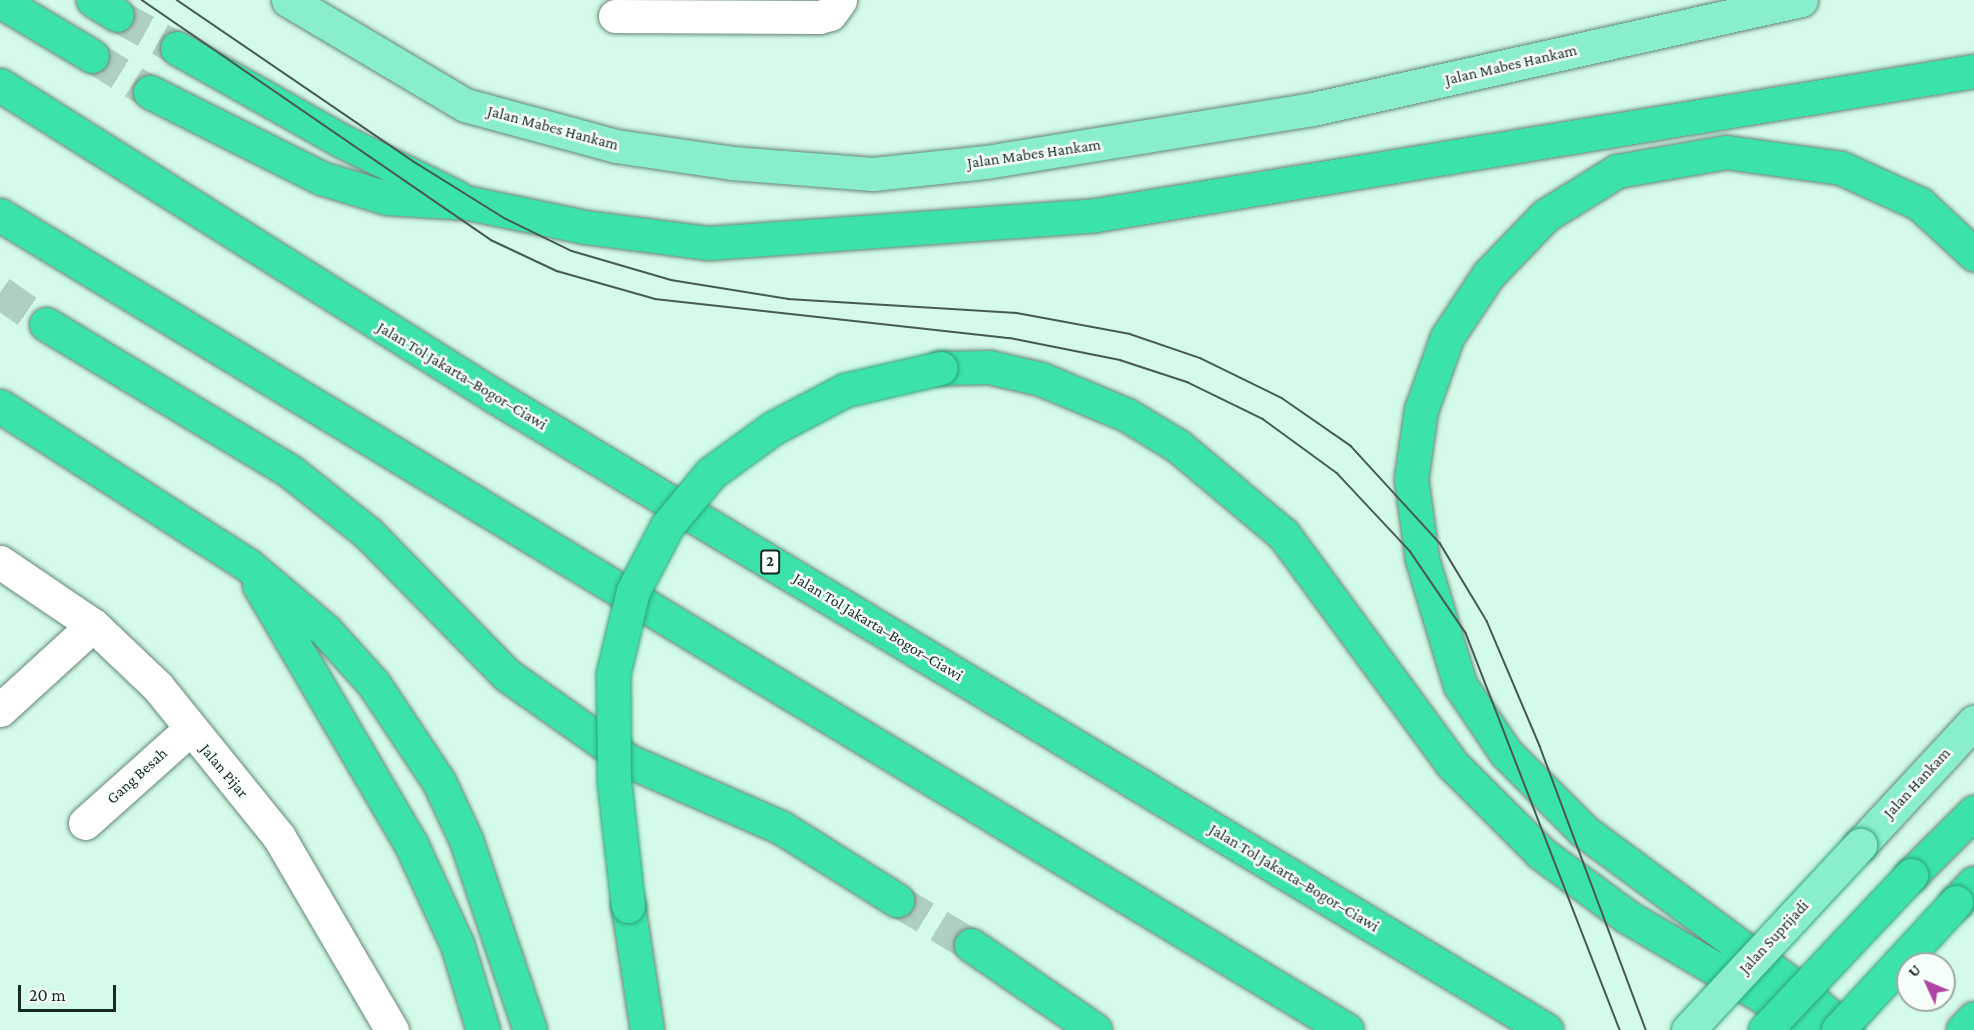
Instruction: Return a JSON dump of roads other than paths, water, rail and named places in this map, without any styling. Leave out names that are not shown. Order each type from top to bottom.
[{"type":"highway","points":[[0,1],[92,56]]},
{"type":"highway","points":[[177,48],[340,140],[469,203]]},
{"type":"highway","points":[[150,92],[321,178],[387,198],[469,203],[585,227],[709,243],[1096,215],[1974,71]]},
{"type":"highway","name":"Jalan Tol Jakarta–Bogor–Ciawi","points":[[0,86],[446,366],[1546,1030]]},
{"type":"highway","points":[[1846,1030],[1802,991],[1583,830],[1506,753],[1460,685],[1422,559],[1412,479],[1421,410],[1447,337],[1488,275],[1546,215],[1617,171],[1726,152],[1841,168],[1920,204],[1974,254]]},
{"type":"highway","points":[[0,215],[1347,1030]]},
{"type":"highway","points":[[46,324],[291,472],[368,533],[507,675],[629,761],[782,828],[897,900]]},
{"type":"highway","points":[[647,1030],[627,906],[614,781],[613,674],[633,591],[667,526],[711,473],[773,428],[844,390],[940,368],[989,367],[1041,379],[1127,415],[1178,446],[1284,535],[1452,764],[1541,853],[1626,916],[1819,1030]]},
{"type":"highway","points":[[0,406],[248,565],[326,631],[373,683],[434,772],[466,840],[530,1030]]},
{"type":"highway","points":[[248,565],[410,842],[457,944],[483,1030]]},
{"type":"highway","points":[[1766,1030],[1911,875],[1974,812]]},
{"type":"highway","points":[[1838,1030],[1965,893]]},
{"type":"highway","points":[[971,945],[1095,1030]]},
{"type":"highway","points":[[1963,1030],[1974,1018]]},
{"type":"main road","name":"Jalan Mabes Hankam","points":[[288,0],[465,105],[616,146],[732,164],[873,174],[986,162],[1313,109],[1801,0]]},
{"type":"main road","name":"Jalan Hankam","points":[[1860,845],[1974,722]]},
{"type":"main road","name":"Jalan Suprijadi","points":[[1688,1030],[1860,845]]},
{"type":"street","points":[[615,16],[819,17],[830,14],[840,0]]},
{"type":"street","name":"Jalan Pijar","points":[[0,562],[93,625],[158,687],[279,837],[392,1030]]},
{"type":"street","points":[[0,710],[93,625]]},
{"type":"street","name":"Gang Besah","points":[[85,823],[190,729]]},
{"type":"tunnel","points":[[117,15],[177,48]]},
{"type":"tunnel","points":[[92,56],[150,92]]},
{"type":"tunnel","points":[[0,292],[46,324]]},
{"type":"tunnel","points":[[897,900],[971,945]]},
{"type":"tram line","points":[[142,0],[491,240],[557,271],[655,299],[1010,338],[1120,360],[1187,382],[1263,419],[1337,473],[1410,551],[1466,633],[1620,1030]]},
{"type":"tram line","points":[[177,0],[416,163],[506,219],[572,251],[671,280],[788,299],[1017,313],[1130,334],[1200,358],[1282,398],[1351,446],[1440,543],[1487,621],[1540,746],[1646,1030]]}]
